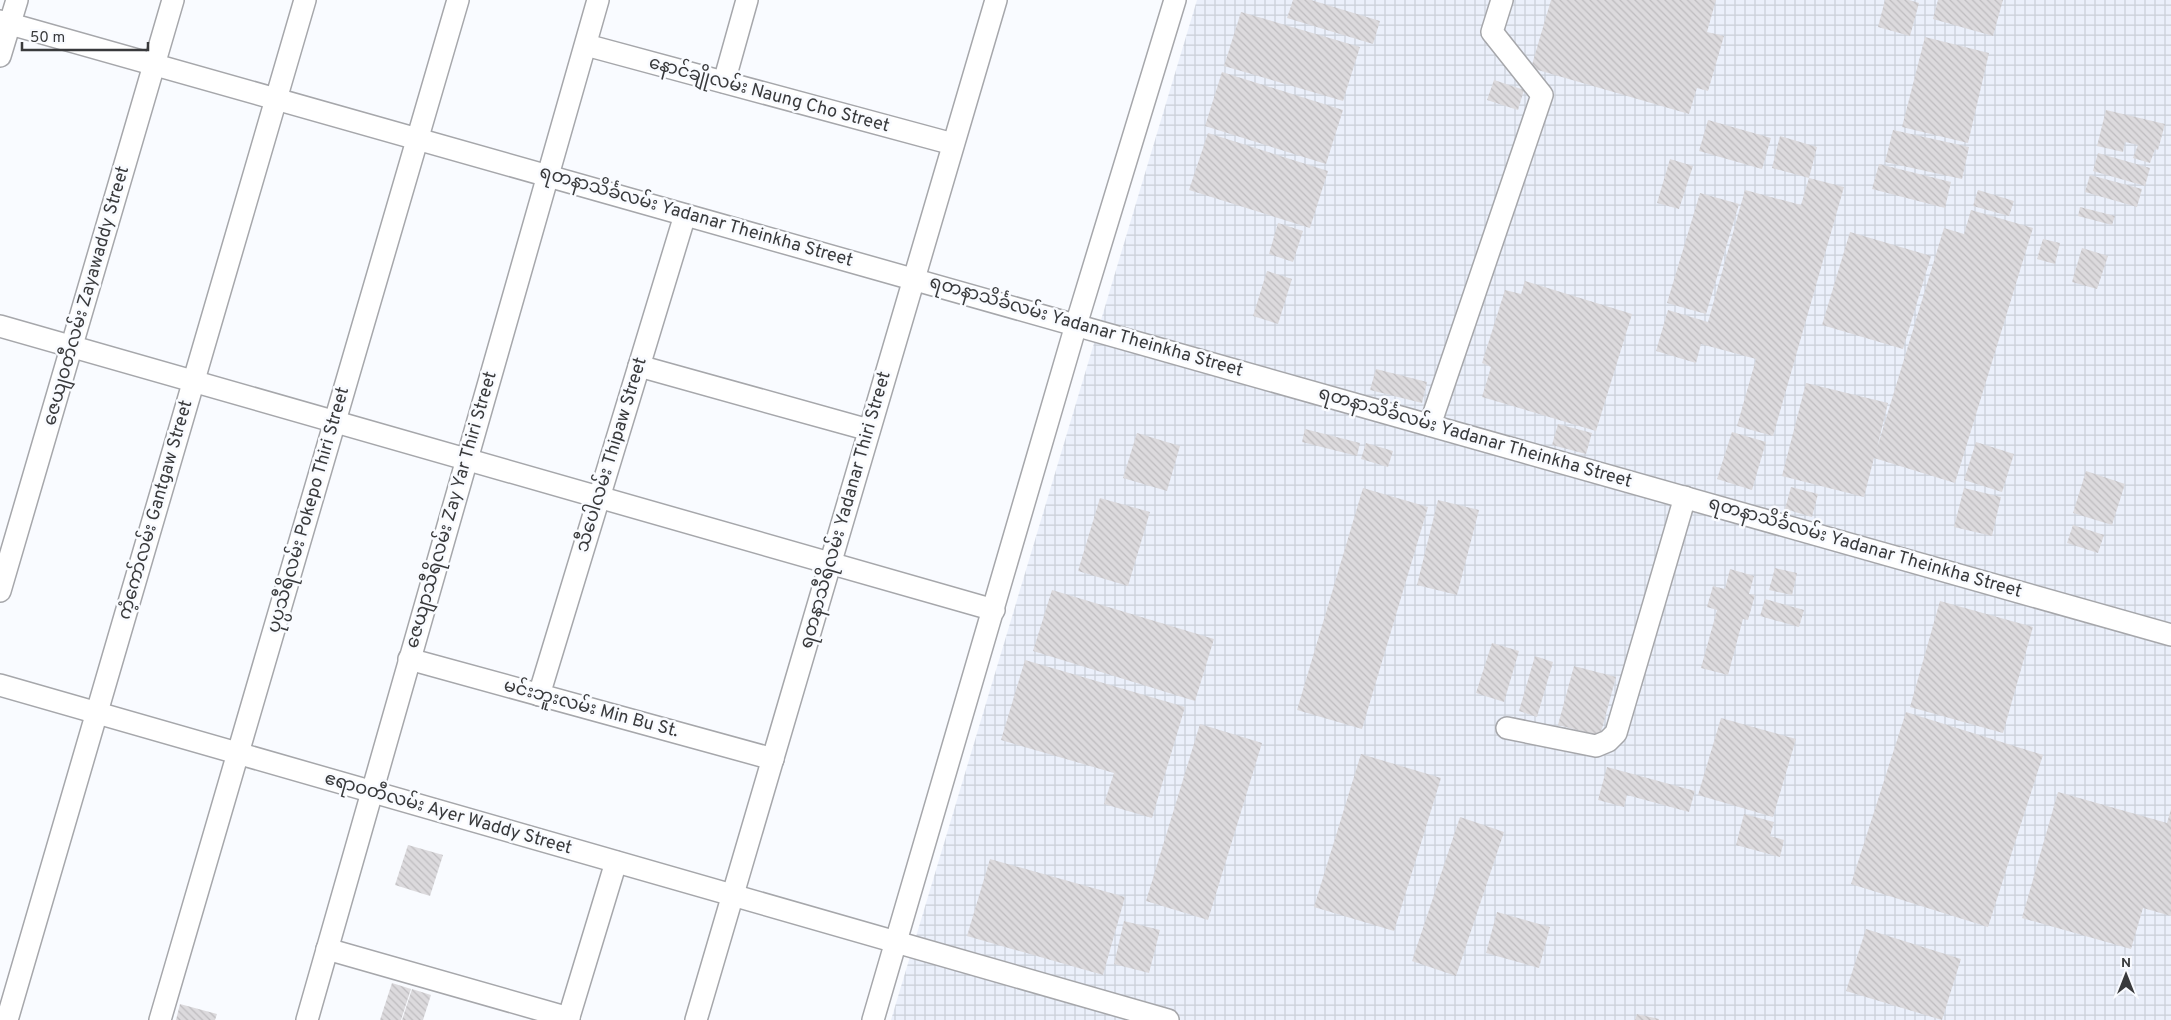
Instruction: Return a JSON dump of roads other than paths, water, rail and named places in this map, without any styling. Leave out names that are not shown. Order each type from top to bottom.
[{"type":"street","points":[[0,56],[5,23],[17,0]]},
{"type":"street","name":"ဇေယျဝတီလမ်း Zayawaddy Street","points":[[0,591],[173,0]]},
{"type":"street","name":"ကံ့ကော်လမ်း Gantgaw Street","points":[[7,1020],[305,0]]},
{"type":"street","name":"ပုပ္ပသီရိလမ်း Pokepo Thiri Street","points":[[160,1020],[458,0]]},
{"type":"street","name":"ဇေယျာသီရိလမ်း Zay Yar Thiri Street","points":[[307,1020],[598,0]]},
{"type":"street","points":[[724,82],[747,0]]},
{"type":"street","name":"ရတနာသီရိလမ်း Yadanar Thiri Street","points":[[696,1020],[996,0]]},
{"type":"street","points":[[874,1020],[1076,325],[1174,0]]},
{"type":"street","points":[[1430,425],[1542,95],[1492,32],[1502,0]]},
{"type":"street","name":"ရတနာသိင်္ခလမ်း Yadanar Theinkha Street","points":[[5,23],[2171,634]]},
{"type":"street","name":"နောင်ချိုလမ်း Naung Cho Street","points":[[586,45],[953,144]]},
{"type":"street","name":"သီပေါလမ်း Thipaw Street","points":[[539,695],[685,215]]},
{"type":"street","points":[[0,326],[994,610]]},
{"type":"street","points":[[639,366],[869,430]]},
{"type":"street","points":[[1507,728],[1596,746],[1612,739],[1616,733],[1685,497]]},
{"type":"street","name":"မင်းဘူးလမ်း Min Bu St.","points":[[409,659],[773,759]]},
{"type":"street","name":"ဧရာဝတီလမ်း Ayer Waddy Street","points":[[0,684],[897,944],[1168,1020]]},
{"type":"street","points":[[327,949],[568,1019],[616,862]]}]
